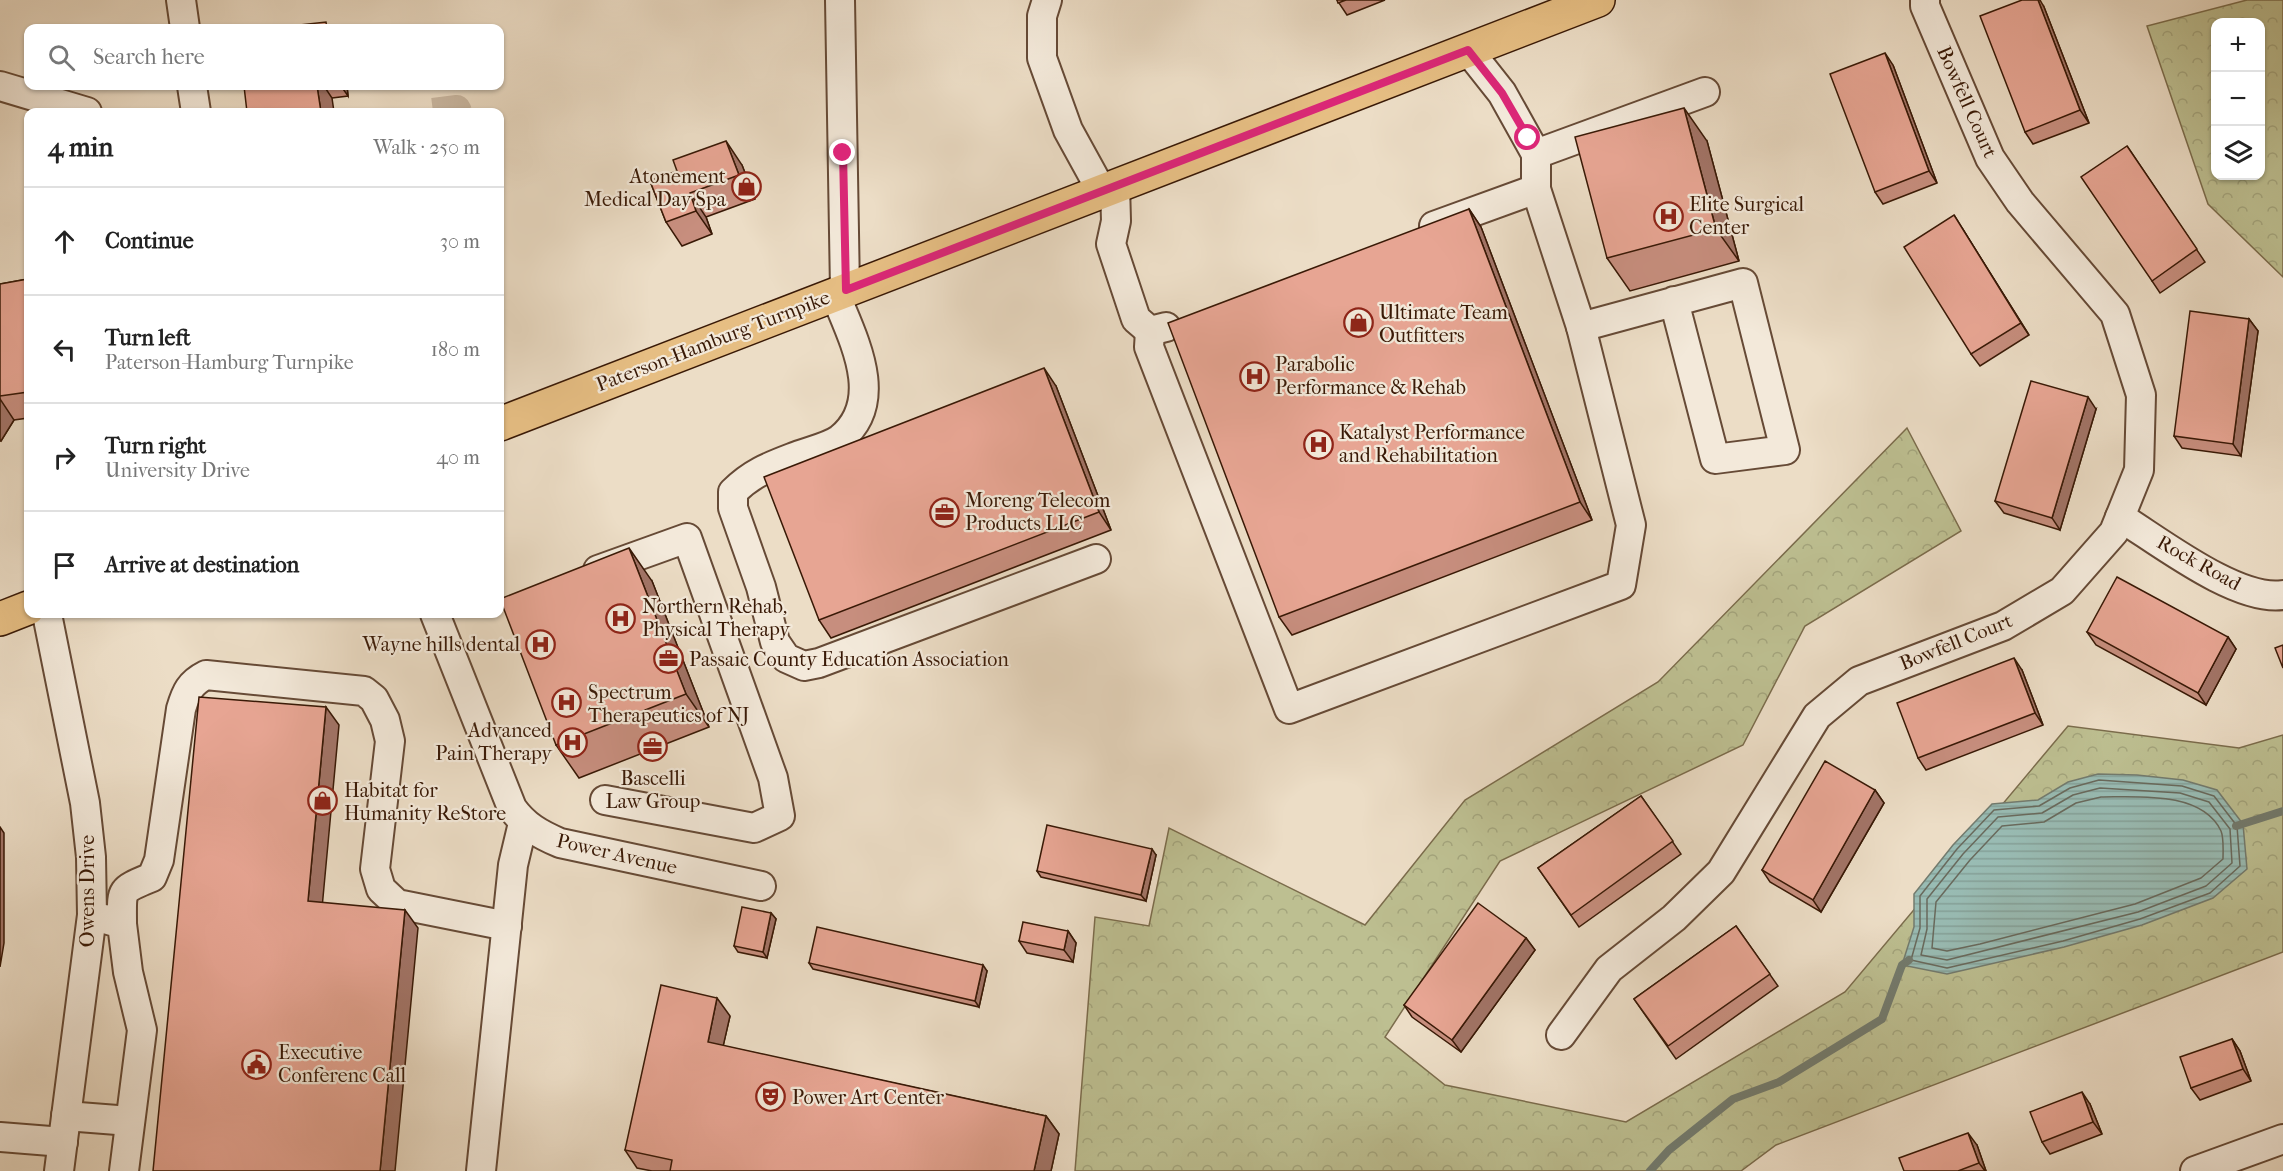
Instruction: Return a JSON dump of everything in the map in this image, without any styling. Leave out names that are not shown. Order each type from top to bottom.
[{"type":"main road","name":"Paterson-Hamburg Turnpike","points":[[504,422],[1598,0]]},
{"type":"main road","points":[[0,619],[24,610]]},
{"type":"street","points":[[181,0],[184,24]]},
{"type":"street","points":[[840,0],[840,292],[859,355],[865,400],[856,423],[838,440],[749,476],[733,492],[733,508],[761,587],[775,642],[786,658],[804,666],[819,663],[1096,559]]},
{"type":"street","points":[[1047,0],[1042,16],[1042,58],[1068,130],[1108,188],[1116,220],[1111,244],[1136,319],[1150,331]]},
{"type":"street","name":"Bowfell Court","points":[[1562,1035],[1609,969],[1674,918],[1721,872],[1817,716],[1859,681],[2003,626],[2062,591],[2114,532],[2139,470],[2141,395],[2115,314],[2020,202],[1989,158],[1923,2]]},
{"type":"street","points":[[1150,331],[1149,347],[1288,709],[1621,585],[1631,525],[1581,327],[1536,189],[1536,154],[1502,93],[1468,50]]},
{"type":"street","points":[[0,86],[74,108]]},
{"type":"street","points":[[193,90],[195,108]]},
{"type":"street","points":[[1536,154],[1705,92]]},
{"type":"street","points":[[1412,235],[1536,189]]},
{"type":"street","points":[[1581,327],[1674,301],[1743,283],[1785,450],[1715,459],[1674,301]]},
{"type":"street","points":[[1150,331],[1193,318]]},
{"type":"street","name":"Rock Road","points":[[2120,517],[2229,585],[2270,597],[2283,595]]},
{"type":"street","points":[[571,580],[687,538],[773,778],[780,816],[754,828],[605,800]]},
{"type":"street","name":"Owens Drive","points":[[47,618],[85,803],[91,857],[92,915],[59,1171]]},
{"type":"street","name":"Power Avenue","points":[[437,618],[512,808],[523,823],[540,835],[560,843],[761,886]]},
{"type":"street","points":[[124,1171],[142,1030],[128,972],[122,924],[122,895],[125,890],[152,877],[159,860],[181,709],[187,691],[194,681],[206,675],[364,691],[374,699],[385,720],[390,741],[375,869],[381,889],[397,904],[507,926]]},
{"type":"street","points":[[482,1171],[513,866],[523,823]]},
{"type":"street","points":[[92,915],[122,924]]},
{"type":"street","points":[[0,1137],[130,1121]]},
{"type":"street","points":[[2195,1171],[2283,1139]]},
{"type":"green space","points":[[2247,0],[2283,0],[2283,277],[2208,204],[2147,26]]},
{"type":"green space","points":[[1907,428],[1961,531],[1805,626],[1743,745],[1500,861],[1385,1037],[1445,1085],[1626,1122],[1845,992],[2068,726],[2239,748],[2283,735],[2283,952],[1776,1145],[1741,1171],[1075,1171],[1095,917],[1149,926],[1169,828],[1365,925],[1465,800],[1658,682]]},
{"type":"water","points":[[2098,774],[2183,780],[2217,790],[2243,824],[2247,869],[2213,898],[2142,925],[2064,947],[1947,974],[1902,965],[1914,927],[1914,894],[1953,845],[1992,804],[2038,800],[2068,782]]},
{"type":"building","points":[[2022,0],[2038,0],[2080,110],[2025,132],[1980,16]]},
{"type":"building","points":[[1885,53],[1929,171],[1875,192],[1830,74]]},
{"type":"building","points":[[244,90],[318,90],[320,108],[247,108]]},
{"type":"building","name":"Elite Surgical Center","points":[[1684,108],[1716,229],[1607,258],[1575,137]]},
{"type":"building","points":[[726,141],[739,175],[690,193],[696,211],[666,222],[650,181],[677,171],[673,160]]},
{"type":"building","points":[[2127,146],[2197,249],[2152,281],[2081,177]]},
{"type":"building","points":[[1469,209],[1580,502],[1279,617],[1168,323]]},
{"type":"building","points":[[1954,215],[2021,323],[1971,354],[1904,247]]},
{"type":"building","points":[[24,280],[24,393],[0,396],[0,284]]},
{"type":"building","points":[[2190,311],[2249,319],[2233,444],[2174,436]]},
{"type":"building","name":"Moreng Telecom Products LLC","points":[[1044,368],[1099,512],[819,620],[764,477]]},
{"type":"building","points":[[2031,381],[2088,397],[2052,518],[1995,501]]},
{"type":"building","points":[[629,548],[686,694],[556,745],[504,609],[504,597]]},
{"type":"building","points":[[2117,577],[2228,637],[2198,693],[2087,632]]},
{"type":"building","points":[[2283,645],[2283,668],[2275,648]]},
{"type":"building","points":[[2014,658],[2035,713],[1918,758],[1897,703]]},
{"type":"building","points":[[199,697],[326,707],[308,901],[405,910],[380,1171],[153,1171]]},
{"type":"building","points":[[1825,761],[1875,790],[1813,900],[1762,870]]},
{"type":"building","points":[[1641,796],[1673,841],[1571,915],[1538,868]]},
{"type":"building","points":[[1047,825],[1152,849],[1141,895],[1037,871]]},
{"type":"building","points":[[1478,903],[1526,938],[1452,1040],[1404,1005]]},
{"type":"building","points":[[742,907],[771,913],[763,952],[734,946]]},
{"type":"building","points":[[1023,922],[1068,931],[1064,950],[1019,941]]},
{"type":"building","points":[[1736,926],[1770,974],[1668,1046],[1634,999]]},
{"type":"building","points":[[817,927],[983,965],[975,1001],[809,963]]},
{"type":"building","name":"Power Art Center","points":[[661,985],[717,998],[708,1042],[1046,1116],[1034,1171],[670,1171],[672,1160],[625,1150]]},
{"type":"building","points":[[2232,1039],[2243,1069],[2191,1088],[2180,1057]]},
{"type":"building","points":[[2082,1092],[2093,1122],[2042,1142],[2030,1112]]},
{"type":"building","points":[[1968,1133],[1979,1163],[1958,1171],[1904,1171],[1899,1158]]},
{"type":"waterway","points":[[2236,826],[2283,811]]},
{"type":"waterway","points":[[1650,1171],[1669,1150],[1733,1099],[1779,1082],[1882,1019],[1902,965],[1909,960]]},
{"type":"place","name":"Atonement Medical Day Spa","points":[[747,187]]},
{"type":"place","name":"Elite Surgical Center","points":[[1668,216]]},
{"type":"place","name":"Ultimate Team Outfitters","points":[[1358,323]]},
{"type":"place","name":"Parabolic Performance & Rehab","points":[[1254,376]]},
{"type":"place","name":"Katalyst Performance and Rehabilitation","points":[[1318,444]]},
{"type":"place","name":"Moreng Telecom Products LLC","points":[[944,512]]},
{"type":"place","name":"Northern Rehab, Physical Therapy","points":[[621,618]]},
{"type":"place","name":"Wayne hills dental","points":[[541,644]]},
{"type":"place","name":"Passaic County Education Association","points":[[668,659]]},
{"type":"place","name":"Spectrum Therapeutics of NJ","points":[[567,703]]},
{"type":"place","name":"Advanced Pain Therapy","points":[[573,742]]},
{"type":"place","name":"Bascelli Law Group","points":[[653,747]]},
{"type":"place","name":"Habitat for Humanity ReStore","points":[[323,801]]},
{"type":"place","name":"Executive Conferenc Call","points":[[257,1064]]},
{"type":"place","name":"Power Art Center","points":[[771,1097]]},
{"type":"route","points":[[843,153],[846,290],[1468,50],[1502,93],[1528,138]]}]
